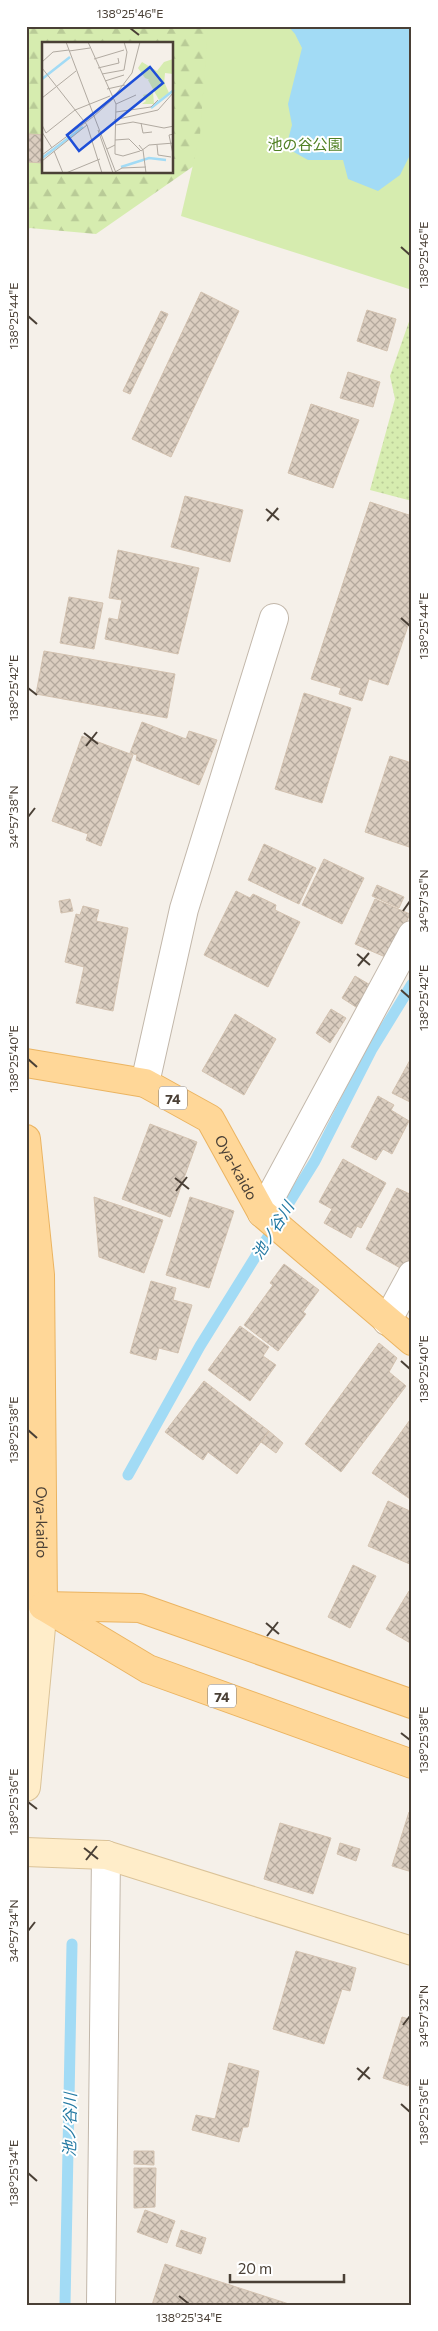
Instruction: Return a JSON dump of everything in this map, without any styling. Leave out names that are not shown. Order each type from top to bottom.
[{"type":"main road","name":"Oya-kaido","points":[[26,1063],[145,1083],[210,1119],[263,1214],[412,1341]]},
{"type":"main road","name":"Oya-kaido","points":[[26,1139],[40,1275],[35,1604]]},
{"type":"main road","points":[[35,1604],[140,1608],[412,1704]]},
{"type":"main road","name":"74","points":[[35,1604],[148,1669],[412,1764]]},
{"type":"street","points":[[145,1083],[184,909],[274,618]]},
{"type":"street","points":[[263,1214],[412,936]]},
{"type":"street","points":[[387,1321],[412,1275]]},
{"type":"street","points":[[26,1787],[35,1604]]},
{"type":"street","points":[[26,1852],[106,1854],[412,1951]]},
{"type":"street","points":[[101,2305],[106,1854]]},
{"type":"green space","points":[[26,26],[288,26],[211,154],[96,234],[30,228],[26,230]]},
{"type":"green space","name":"池の谷公園","points":[[208,26],[412,26],[412,290],[181,216],[200,135]]},
{"type":"green space","points":[[412,313],[412,501],[370,490],[395,399],[390,376]]},
{"type":"water","points":[[288,26],[412,26],[412,151],[400,175],[378,191],[348,179],[343,160],[308,160],[292,151],[288,140],[292,125],[288,104],[302,48],[295,34]]},
{"type":"building","points":[[29,134],[42,135],[42,163],[27,162]]},
{"type":"building","points":[[201,292],[239,311],[171,457],[132,439]]},
{"type":"building","points":[[367,310],[396,319],[387,351],[357,341]]},
{"type":"building","points":[[161,311],[168,314],[130,394],[123,391]]},
{"type":"building","points":[[348,372],[380,382],[373,407],[340,398]]},
{"type":"building","points":[[311,404],[359,420],[333,488],[288,473]]},
{"type":"building","points":[[185,496],[243,510],[230,562],[171,547]]},
{"type":"building","points":[[370,502],[412,516],[412,614],[388,685],[369,679],[362,701],[339,694],[341,688],[311,679]]},
{"type":"building","points":[[118,550],[199,568],[178,654],[105,639],[109,618],[118,620],[122,600],[109,598]]},
{"type":"building","points":[[69,597],[103,603],[94,649],[60,643]]},
{"type":"building","points":[[44,651],[175,674],[167,718],[36,694]]},
{"type":"building","points":[[304,693],[351,708],[322,803],[275,789]]},
{"type":"building","points":[[142,722],[186,739],[189,731],[217,740],[199,785],[136,760],[137,755],[130,753]]},
{"type":"building","points":[[82,736],[133,755],[101,846],[86,840],[88,834],[52,821]]},
{"type":"building","points":[[390,756],[412,763],[412,848],[365,832]]},
{"type":"building","points":[[264,844],[316,868],[299,904],[248,880]]},
{"type":"building","points":[[324,859],[364,878],[342,924],[302,905]]},
{"type":"building","points":[[377,885],[404,897],[399,908],[372,896]]},
{"type":"building","points":[[236,891],[250,898],[253,894],[276,905],[275,910],[300,922],[268,987],[204,955]]},
{"type":"building","points":[[70,899],[73,911],[61,913],[59,901]]},
{"type":"building","points":[[375,899],[410,914],[390,959],[355,944]]},
{"type":"building","points":[[83,906],[99,910],[96,921],[128,928],[113,1011],[76,1003],[84,967],[65,962],[76,914],[80,915]]},
{"type":"building","points":[[355,976],[372,986],[359,1009],[342,998]]},
{"type":"building","points":[[331,1009],[346,1018],[330,1043],[316,1033]]},
{"type":"building","points":[[235,1014],[276,1039],[244,1095],[202,1071]]},
{"type":"building","points":[[410,1060],[412,1061],[412,1103],[392,1093]]},
{"type":"building","points":[[378,1096],[394,1105],[391,1110],[409,1121],[392,1154],[383,1149],[376,1160],[351,1147]]},
{"type":"building","points":[[150,1124],[197,1142],[170,1217],[122,1199]]},
{"type":"building","points":[[343,1159],[386,1183],[361,1228],[357,1226],[351,1238],[324,1223],[332,1209],[319,1202]]},
{"type":"building","points":[[397,1188],[412,1195],[412,1256],[404,1270],[366,1249]]},
{"type":"building","points":[[94,1197],[163,1220],[144,1273],[99,1257]]},
{"type":"building","points":[[190,1197],[234,1211],[209,1288],[166,1275]]},
{"type":"building","points":[[284,1264],[319,1290],[303,1312],[306,1314],[278,1351],[244,1325],[273,1285],[270,1283]]},
{"type":"building","points":[[151,1281],[176,1288],[173,1300],[192,1305],[178,1353],[159,1348],[156,1360],[130,1353]]},
{"type":"building","points":[[240,1326],[269,1347],[263,1356],[276,1365],[250,1401],[208,1370]]},
{"type":"building","points":[[379,1343],[397,1358],[389,1372],[406,1386],[341,1472],[305,1444]]},
{"type":"building","points":[[204,1381],[269,1431],[237,1474],[208,1452],[203,1460],[165,1432]]},
{"type":"building","points":[[412,1417],[412,1496],[410,1499],[372,1473]]},
{"type":"building","points":[[269,1431],[283,1443],[276,1453],[261,1442]]},
{"type":"building","points":[[388,1501],[412,1512],[412,1565],[368,1546]]},
{"type":"building","points":[[353,1565],[376,1576],[350,1628],[328,1617]]},
{"type":"building","points":[[409,1591],[412,1592],[412,1644],[386,1629]]},
{"type":"building","points":[[409,1812],[412,1812],[412,1872],[392,1866]]},
{"type":"building","points":[[280,1823],[331,1838],[313,1894],[264,1879]]},
{"type":"building","points":[[340,1843],[360,1849],[356,1861],[337,1854]]},
{"type":"building","points":[[296,1951],[356,1968],[350,1991],[342,1989],[324,2044],[273,2029]]},
{"type":"building","points":[[402,2017],[412,2020],[412,2073],[408,2086],[383,2078]]},
{"type":"building","points":[[229,2063],[259,2071],[248,2127],[243,2127],[239,2142],[192,2130],[196,2115],[215,2119]]},
{"type":"building","points":[[134,2151],[154,2151],[154,2165],[134,2164]]},
{"type":"building","points":[[134,2168],[156,2168],[155,2207],[134,2208]]},
{"type":"building","points":[[145,2210],[175,2221],[167,2243],[137,2232]]},
{"type":"building","points":[[181,2230],[206,2238],[201,2254],[176,2246]]},
{"type":"building","points":[[165,2264],[292,2305],[152,2305]]},
{"type":"waterway","name":"池ノ谷川","points":[[128,1475],[200,1346],[315,1161],[372,1049],[412,984]]},
{"type":"waterway","name":"池ノ谷川","points":[[65,2305],[72,1944]]}]
